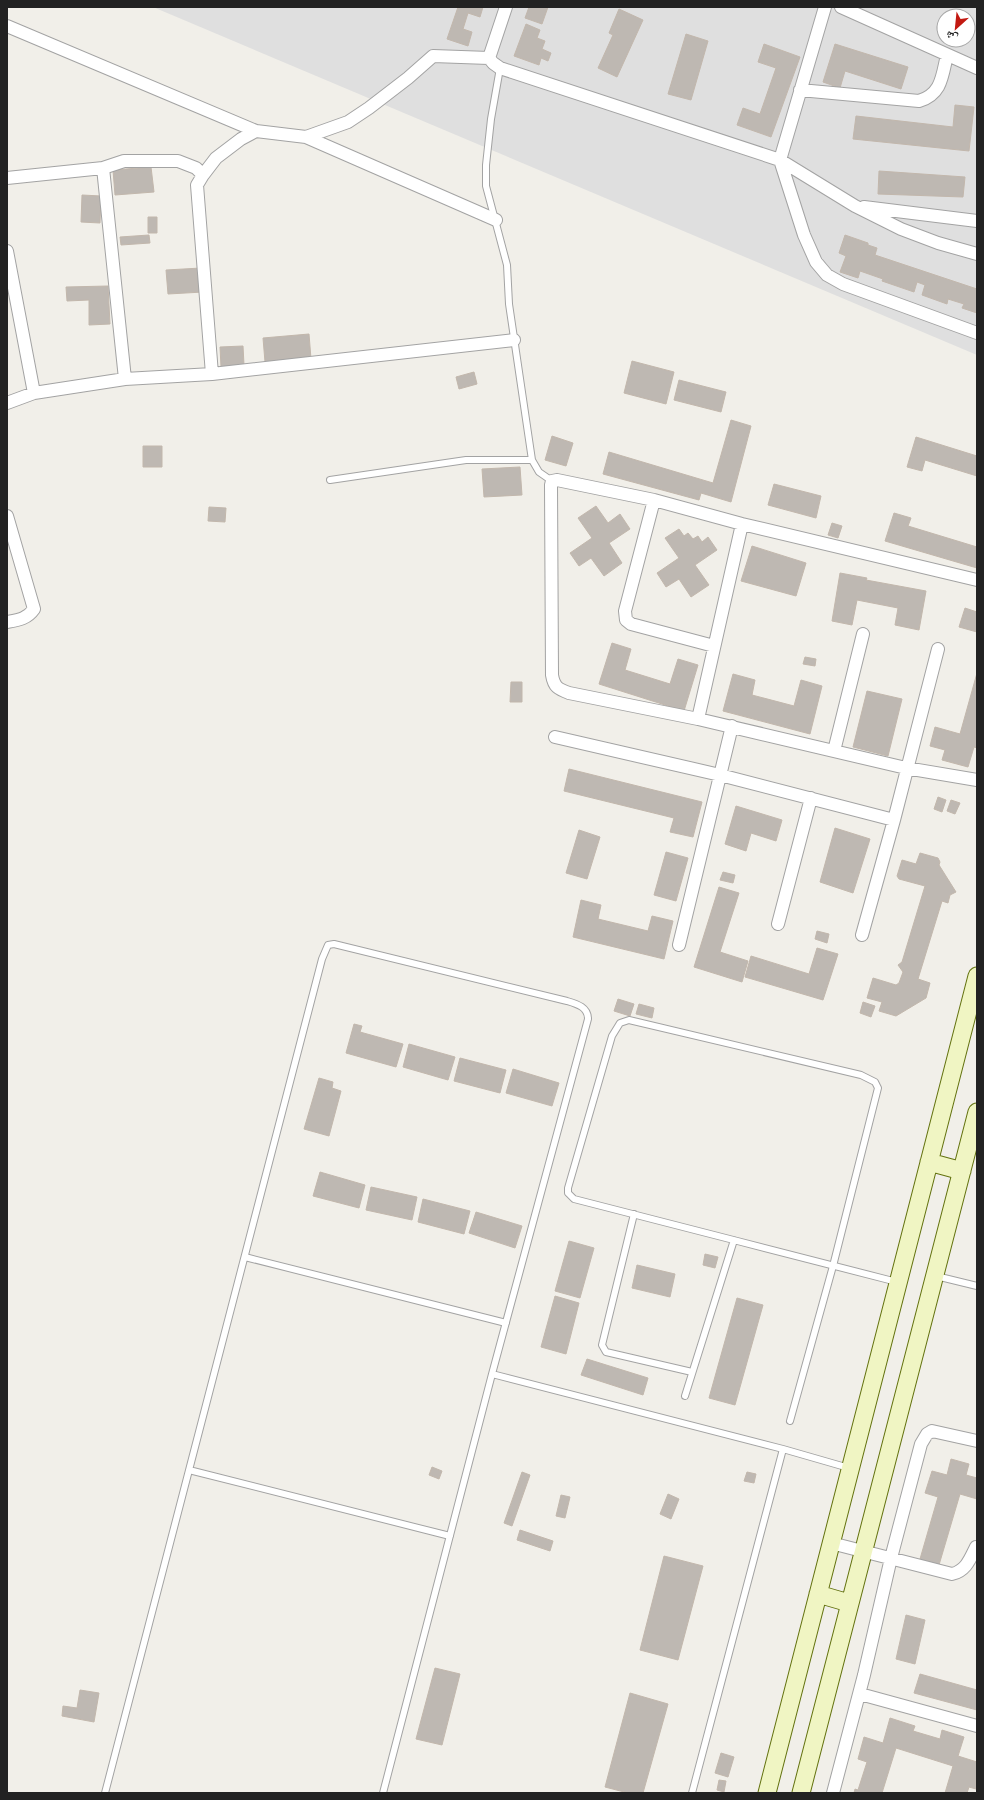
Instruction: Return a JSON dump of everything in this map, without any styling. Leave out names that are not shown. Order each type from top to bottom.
[{"type":"street","points":[[489,58],[506,7]]},
{"type":"street","points":[[825,7],[780,160],[804,236],[816,262],[827,275],[843,284],[977,333]]},
{"type":"street","points":[[841,7],[977,68]]},
{"type":"street","points":[[7,26],[256,131],[306,137],[496,220]]},
{"type":"street","points":[[800,90],[919,101],[929,98],[936,91],[947,55]]},
{"type":"street","points":[[306,137],[348,122],[408,78],[433,56],[489,58],[500,68],[780,160],[855,206],[901,230],[938,243],[977,254]]},
{"type":"street","points":[[212,374],[197,185],[203,174],[216,158],[241,139],[256,131]]},
{"type":"street","points":[[7,178],[103,168],[124,161],[178,161],[196,168],[203,174]]},
{"type":"street","points":[[103,168],[125,379]]},
{"type":"street","points":[[855,206],[977,221]]},
{"type":"street","points":[[7,250],[34,393]]},
{"type":"street","points":[[7,403],[34,393],[125,379],[212,374],[514,340]]},
{"type":"street","points":[[977,580],[742,524],[654,500],[557,480],[552,481],[550,490],[552,675],[554,684],[558,689],[569,693],[732,726],[906,768],[977,780]]},
{"type":"street","points":[[654,500],[625,611],[626,620],[631,624],[714,646]]},
{"type":"street","points":[[7,516],[34,609],[30,615],[24,619],[7,622]]},
{"type":"street","points":[[698,719],[742,524]]},
{"type":"street","points":[[834,751],[863,634]]},
{"type":"street","points":[[862,935],[894,820],[906,768],[938,649]]},
{"type":"street","points":[[679,945],[732,726]]},
{"type":"street","points":[[555,737],[720,775],[894,820]]},
{"type":"street","points":[[778,924],[811,798]]},
{"type":"street","points":[[767,1793],[977,976]]},
{"type":"street","points":[[801,1793],[849,1603],[936,1276],[977,1112]]},
{"type":"street","points":[[929,1162],[962,1171]]},
{"type":"street","points":[[833,1793],[860,1694],[891,1558],[914,1469],[924,1437],[932,1431],[977,1441]]},
{"type":"street","points":[[831,1543],[952,1574],[960,1572],[968,1562],[976,1547]]},
{"type":"street","points":[[818,1594],[849,1603]]},
{"type":"street","points":[[860,1694],[977,1726]]},
{"type":"lane","points":[[500,68],[486,165],[486,186],[507,265],[509,304],[532,460],[539,472],[552,481]]},
{"type":"lane","points":[[330,480],[466,460],[532,460]]},
{"type":"lane","points":[[105,1793],[322,959],[328,945],[334,944],[567,1001],[584,1008],[588,1014],[588,1019],[492,1374],[383,1793]]},
{"type":"lane","points":[[790,1421],[833,1266],[878,1088],[875,1082],[861,1074],[629,1020],[620,1023],[612,1036],[568,1188],[568,1193],[574,1199],[634,1214],[734,1240],[833,1266],[898,1283]]},
{"type":"lane","points":[[634,1214],[602,1345],[606,1352],[692,1372]]},
{"type":"lane","points":[[685,1396],[734,1240]]},
{"type":"lane","points":[[245,1257],[506,1323]]},
{"type":"lane","points":[[936,1276],[977,1286]]},
{"type":"lane","points":[[492,1374],[783,1449],[850,1469]]},
{"type":"lane","points":[[692,1793],[783,1449]]},
{"type":"lane","points":[[189,1470],[450,1536]]},
{"type":"shaded area","points":[[153,7],[977,7],[977,355]]},
{"type":"building","points":[[458,7],[483,7],[480,17],[468,13],[463,29],[472,32],[468,46],[447,39]]},
{"type":"building","points":[[529,7],[548,7],[542,24],[525,18]]},
{"type":"building","points":[[619,9],[643,20],[617,77],[598,68],[613,35],[609,33]]},
{"type":"building","points":[[526,24],[540,30],[537,38],[545,41],[542,49],[551,53],[548,61],[541,58],[539,65],[514,56]]},
{"type":"building","points":[[686,34],[708,41],[691,100],[668,94]]},
{"type":"building","points":[[764,44],[800,57],[771,137],[737,125],[743,108],[760,114],[776,68],[758,62]]},
{"type":"building","points":[[835,44],[908,67],[901,89],[845,71],[840,88],[823,82]]},
{"type":"building","points":[[955,105],[974,107],[969,151],[853,139],[856,116],[953,127]]},
{"type":"building","points":[[151,167],[154,192],[115,195],[113,170]]},
{"type":"building","points":[[879,171],[965,177],[963,197],[878,194]]},
{"type":"building","points":[[82,195],[101,196],[100,223],[81,222]]},
{"type":"building","points":[[148,217],[157,217],[157,233],[148,233]]},
{"type":"building","points":[[149,235],[150,243],[121,245],[120,237]]},
{"type":"building","points":[[845,235],[868,243],[868,245],[877,248],[875,255],[977,289],[977,313],[962,308],[964,304],[948,299],[947,304],[922,295],[925,285],[917,282],[914,292],[882,281],[883,279],[860,271],[858,278],[840,272],[846,256],[839,253]]},
{"type":"building","points":[[201,268],[203,292],[168,294],[166,270]]},
{"type":"building","points":[[108,286],[110,324],[89,325],[89,300],[67,301],[66,287]]},
{"type":"building","points":[[309,334],[311,359],[265,362],[263,338]]},
{"type":"building","points":[[243,346],[244,365],[221,367],[220,347]]},
{"type":"building","points":[[632,361],[674,372],[666,404],[624,393]]},
{"type":"building","points":[[474,372],[477,384],[459,389],[456,377]]},
{"type":"building","points":[[679,380],[726,392],[721,412],[674,400]]},
{"type":"building","points":[[731,420],[751,426],[731,502],[701,493],[699,500],[603,474],[609,452],[713,483]]},
{"type":"building","points":[[552,436],[573,443],[566,466],[545,460]]},
{"type":"building","points":[[916,437],[977,456],[977,476],[925,460],[922,471],[907,467]]},
{"type":"building","points":[[143,446],[162,446],[162,467],[143,467]]},
{"type":"building","points":[[520,467],[522,495],[484,497],[482,469]]},
{"type":"building","points":[[774,484],[821,496],[816,518],[768,505]]},
{"type":"building","points":[[596,506],[608,523],[620,514],[630,529],[609,543],[622,563],[604,576],[591,558],[579,566],[570,553],[592,538],[578,518]]},
{"type":"building","points":[[209,507],[226,508],[225,522],[208,521]]},
{"type":"building","points":[[894,513],[911,518],[908,526],[977,547],[977,568],[885,541]]},
{"type":"building","points":[[832,523],[842,526],[838,538],[828,535]]},
{"type":"building","points":[[679,529],[684,536],[688,533],[693,539],[698,536],[702,542],[708,537],[717,550],[695,565],[709,585],[691,597],[679,579],[666,587],[657,573],[679,558],[665,538]]},
{"type":"building","points":[[752,546],[806,563],[796,596],[741,581]]},
{"type":"building","points":[[840,573],[867,578],[866,580],[926,591],[919,630],[895,625],[898,608],[857,600],[852,625],[832,621]]},
{"type":"building","points":[[965,608],[977,612],[977,632],[959,627]]},
{"type":"building","points":[[612,643],[631,649],[625,670],[670,684],[678,659],[698,665],[684,711],[599,684]]},
{"type":"building","points":[[805,657],[816,659],[815,666],[803,664]]},
{"type":"building","points":[[977,673],[977,748],[974,747],[968,767],[942,760],[945,750],[930,746],[935,727],[960,734]]},
{"type":"building","points":[[733,674],[755,680],[752,695],[794,706],[801,680],[822,686],[810,734],[723,711]]},
{"type":"building","points":[[511,682],[522,682],[522,702],[510,702]]},
{"type":"building","points":[[867,691],[902,699],[888,756],[853,747]]},
{"type":"building","points":[[569,769],[702,802],[693,837],[670,832],[674,818],[564,791]]},
{"type":"building","points":[[938,797],[946,800],[942,812],[934,809]]},
{"type":"building","points":[[951,800],[960,803],[955,814],[947,811]]},
{"type":"building","points":[[736,806],[782,820],[776,841],[751,833],[746,851],[725,844]]},
{"type":"building","points":[[835,828],[870,839],[853,893],[820,882]]},
{"type":"building","points":[[579,830],[600,837],[587,879],[566,873]]},
{"type":"building","points":[[666,852],[688,858],[676,901],[654,895]]},
{"type":"building","points":[[920,853],[938,858],[940,862],[939,865],[956,892],[950,895],[948,903],[942,901],[918,979],[930,983],[926,998],[896,1016],[879,1011],[882,1002],[867,998],[873,978],[896,985],[899,983],[903,972],[898,965],[902,962],[925,886],[899,879],[897,876],[902,860],[916,864]]},
{"type":"building","points":[[723,872],[735,875],[733,883],[720,880]]},
{"type":"building","points":[[719,887],[739,893],[720,952],[748,961],[742,982],[694,967]]},
{"type":"building","points":[[581,900],[601,905],[598,919],[648,931],[652,916],[673,921],[664,959],[573,937]]},
{"type":"building","points":[[817,931],[829,934],[827,943],[815,939]]},
{"type":"building","points":[[817,948],[838,954],[823,1000],[745,977],[751,956],[809,974]]},
{"type":"building","points":[[618,999],[634,1004],[630,1016],[614,1011]]},
{"type":"building","points":[[863,1002],[875,1006],[871,1017],[860,1013]]},
{"type":"building","points":[[639,1004],[654,1008],[652,1018],[636,1014]]},
{"type":"building","points":[[354,1024],[362,1026],[360,1032],[403,1044],[396,1067],[346,1053]]},
{"type":"building","points":[[409,1044],[455,1057],[448,1080],[403,1067]]},
{"type":"building","points":[[460,1058],[506,1070],[500,1093],[454,1081]]},
{"type":"building","points":[[513,1069],[559,1083],[552,1106],[506,1093]]},
{"type":"building","points":[[319,1078],[333,1082],[332,1088],[341,1091],[329,1136],[304,1129]]},
{"type":"building","points":[[320,1172],[365,1185],[359,1208],[313,1196]]},
{"type":"building","points":[[371,1187],[417,1197],[412,1220],[366,1210]]},
{"type":"building","points":[[423,1199],[470,1211],[464,1234],[418,1222]]},
{"type":"building","points":[[476,1212],[522,1226],[515,1248],[469,1233]]},
{"type":"building","points":[[569,1241],[594,1248],[580,1298],[555,1291]]},
{"type":"building","points":[[705,1254],[718,1257],[715,1268],[703,1265]]},
{"type":"building","points":[[637,1265],[675,1274],[670,1297],[632,1288]]},
{"type":"building","points":[[555,1296],[579,1303],[566,1354],[541,1347]]},
{"type":"building","points":[[737,1298],[763,1305],[735,1405],[709,1398]]},
{"type":"building","points":[[587,1359],[648,1378],[643,1395],[581,1375]]},
{"type":"building","points":[[951,1459],[969,1464],[966,1475],[977,1478],[977,1499],[960,1494],[939,1565],[920,1559],[938,1497],[925,1493],[932,1471],[947,1475]]},
{"type":"building","points":[[432,1467],[442,1471],[439,1479],[429,1475]]},
{"type":"building","points":[[522,1472],[530,1475],[512,1526],[504,1523]]},
{"type":"building","points":[[747,1472],[756,1474],[754,1483],[744,1481]]},
{"type":"building","points":[[668,1494],[679,1499],[671,1519],[660,1514]]},
{"type":"building","points":[[561,1495],[570,1497],[565,1518],[556,1516]]},
{"type":"building","points":[[520,1530],[553,1541],[550,1551],[517,1540]]},
{"type":"building","points":[[664,1556],[703,1566],[678,1660],[640,1650]]},
{"type":"building","points":[[906,1615],[925,1620],[915,1664],[896,1659]]},
{"type":"building","points":[[435,1668],[460,1674],[442,1745],[416,1739]]},
{"type":"building","points":[[920,1674],[977,1690],[977,1710],[914,1693]]},
{"type":"building","points":[[80,1690],[99,1693],[94,1722],[62,1716],[63,1706],[77,1708]]},
{"type":"building","points":[[630,1693],[668,1704],[643,1793],[628,1793],[605,1787]]},
{"type":"building","points":[[890,1718],[915,1726],[913,1731],[940,1739],[942,1730],[964,1737],[958,1756],[977,1762],[976,1789],[969,1787],[967,1793],[945,1793],[953,1766],[896,1748],[882,1793],[854,1793],[855,1789],[858,1790],[867,1762],[858,1759],[864,1737],[883,1743]]},
{"type":"building","points":[[721,1753],[734,1757],[728,1777],[715,1773]]},
{"type":"building","points":[[719,1780],[726,1781],[724,1792],[717,1790]]}]
